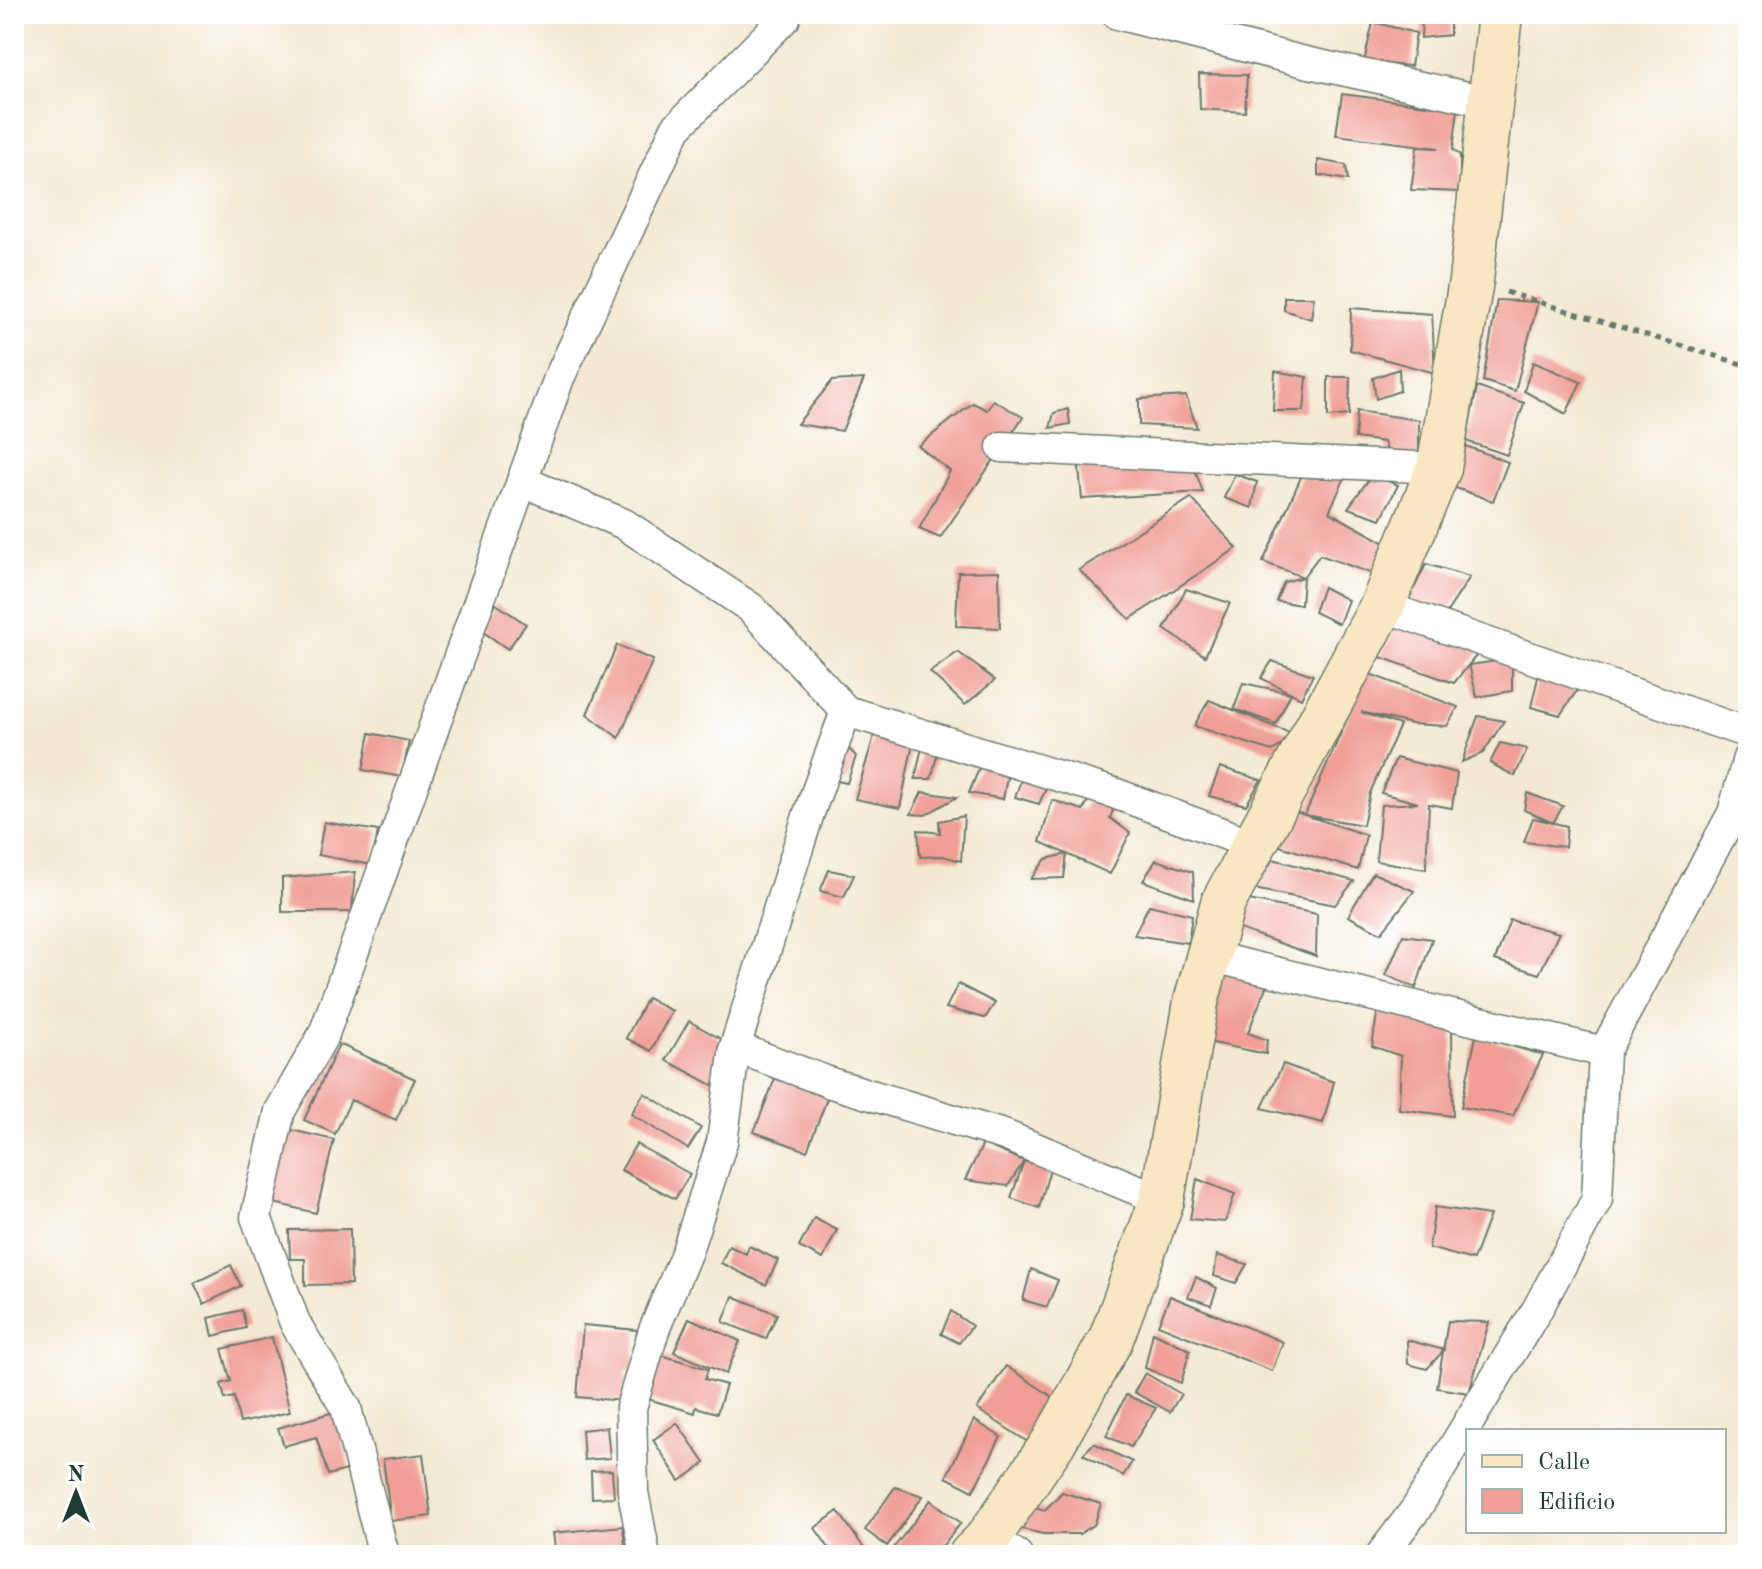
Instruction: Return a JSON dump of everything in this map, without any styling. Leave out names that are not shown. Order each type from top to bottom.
[{"type":"main road","points":[[992,1549],[1111,1339],[1162,1200],[1196,1002],[1223,903],[1382,606],[1439,468],[1471,281],[1500,14]]},
{"type":"street","points":[[384,1555],[346,1408],[295,1323],[256,1217],[280,1111],[324,1034],[559,378],[676,128],[785,18],[785,14]]},
{"type":"street","points":[[1117,14],[1305,62],[1490,102]]},
{"type":"street","points":[[1002,447],[1439,468]]},
{"type":"street","points":[[522,481],[624,524],[751,608],[846,711],[1114,793],[1254,845]]},
{"type":"street","points":[[1382,606],[1748,733]]},
{"type":"street","points":[[645,1555],[633,1492],[631,1408],[654,1330],[687,1251],[722,1142],[735,1047],[809,813],[846,711]]},
{"type":"street","points":[[1381,1555],[1416,1509],[1522,1335],[1597,1199],[1604,1052],[1733,813],[1748,758]]},
{"type":"street","points":[[1209,956],[1604,1052]]},
{"type":"street","points":[[735,1047],[831,1083],[1004,1135],[1162,1200]]},
{"type":"path","points":[[1471,281],[1748,366]]},
{"type":"building","points":[[1422,14],[1450,14],[1450,35],[1421,38]]},
{"type":"building","points":[[1373,22],[1416,33],[1411,66],[1364,62]]},
{"type":"building","points":[[1199,74],[1247,75],[1245,112],[1200,109]]},
{"type":"building","points":[[1342,94],[1458,109],[1453,150],[1460,155],[1460,192],[1411,190],[1417,147],[1438,148],[1336,135]]},
{"type":"building","points":[[1318,160],[1346,165],[1348,180],[1318,175]]},
{"type":"building","points":[[1284,297],[1314,297],[1311,319],[1284,310]]},
{"type":"building","points":[[1497,300],[1538,302],[1515,391],[1483,381]]},
{"type":"building","points":[[1351,308],[1432,314],[1435,373],[1350,350]]},
{"type":"building","points":[[1533,362],[1581,382],[1566,414],[1524,391]]},
{"type":"building","points":[[1399,369],[1400,391],[1376,399],[1373,378]]},
{"type":"building","points":[[1275,371],[1307,377],[1304,411],[1273,411]]},
{"type":"building","points":[[1328,377],[1350,377],[1349,415],[1328,417]]},
{"type":"building","points":[[864,379],[842,431],[797,424],[832,381]]},
{"type":"building","points":[[1477,387],[1524,403],[1507,455],[1466,441]]},
{"type":"building","points":[[1186,396],[1197,428],[1139,425],[1139,399]]},
{"type":"building","points":[[993,400],[1023,417],[940,538],[919,529],[950,471],[918,446],[973,403],[987,410]]},
{"type":"building","points":[[1068,409],[1070,424],[1050,428],[1054,413]]},
{"type":"building","points":[[1357,411],[1419,420],[1419,458],[1389,456],[1384,442],[1355,438]]},
{"type":"building","points":[[1463,445],[1508,462],[1493,501],[1447,485]]},
{"type":"building","points":[[1078,457],[1192,462],[1203,492],[1082,499]]},
{"type":"building","points":[[1306,466],[1349,469],[1329,512],[1389,545],[1373,574],[1320,555],[1303,577],[1263,562]]},
{"type":"building","points":[[1235,474],[1257,482],[1252,508],[1224,498]]},
{"type":"building","points":[[1372,475],[1398,485],[1381,519],[1348,508]]},
{"type":"building","points":[[1191,498],[1237,548],[1130,619],[1079,570]]},
{"type":"building","points":[[1426,564],[1470,577],[1445,615],[1408,601]]},
{"type":"building","points":[[999,571],[1000,628],[956,626],[958,572]]},
{"type":"building","points":[[1303,577],[1301,605],[1276,601],[1284,582]]},
{"type":"building","points":[[1323,587],[1348,600],[1339,624],[1314,612]]},
{"type":"building","points":[[1186,589],[1230,603],[1205,656],[1164,629]]},
{"type":"building","points":[[496,604],[526,624],[508,649],[479,629]]},
{"type":"building","points":[[1399,621],[1481,650],[1454,683],[1380,657]]},
{"type":"building","points":[[617,645],[653,660],[619,738],[587,714]]},
{"type":"building","points":[[958,652],[995,680],[965,705],[930,672]]},
{"type":"building","points":[[1512,659],[1512,691],[1477,697],[1469,665]]},
{"type":"building","points":[[1272,661],[1313,675],[1301,698],[1261,678]]},
{"type":"building","points":[[1367,673],[1458,707],[1447,726],[1411,724],[1361,712],[1400,725],[1370,793],[1363,825],[1305,815]]},
{"type":"building","points":[[1539,673],[1580,686],[1560,715],[1531,707]]},
{"type":"building","points":[[1243,683],[1291,693],[1276,724],[1234,709]]},
{"type":"building","points":[[1209,700],[1297,736],[1272,751],[1194,726]]},
{"type":"building","points":[[1478,716],[1504,721],[1483,753],[1462,762]]},
{"type":"building","points":[[370,733],[409,741],[402,777],[363,770]]},
{"type":"building","points":[[875,733],[913,743],[900,808],[855,799]]},
{"type":"building","points":[[941,740],[931,779],[915,779],[922,747]]},
{"type":"building","points":[[1500,743],[1527,749],[1515,776],[1490,763]]},
{"type":"building","points":[[847,747],[856,756],[847,783],[832,780]]},
{"type":"building","points":[[1396,758],[1457,773],[1452,808],[1429,804],[1426,869],[1376,861],[1381,805],[1418,803],[1381,793]]},
{"type":"building","points":[[1010,761],[1003,799],[969,793],[981,764]]},
{"type":"building","points":[[1220,767],[1261,780],[1246,805],[1209,796]]},
{"type":"building","points":[[1053,773],[1039,804],[1015,797],[1023,775]]},
{"type":"building","points":[[922,792],[957,797],[925,815],[911,814]]},
{"type":"building","points":[[1527,793],[1563,806],[1553,823],[1524,810]]},
{"type":"building","points":[[1091,796],[1116,803],[1110,818],[1130,833],[1110,874],[1040,842],[1052,800],[1083,810]]},
{"type":"building","points":[[1295,812],[1366,835],[1358,870],[1276,845]]},
{"type":"building","points":[[964,816],[961,861],[943,856],[920,857],[918,830],[940,833],[939,821]]},
{"type":"building","points":[[1533,818],[1567,826],[1565,847],[1524,842]]},
{"type":"building","points":[[324,822],[378,831],[372,865],[318,855]]},
{"type":"building","points":[[1067,854],[1064,878],[1031,879],[1046,859]]},
{"type":"building","points":[[1273,859],[1354,881],[1335,905],[1254,889]]},
{"type":"building","points":[[1156,860],[1193,872],[1194,899],[1143,881]]},
{"type":"building","points":[[829,870],[854,875],[844,897],[820,891]]},
{"type":"building","points":[[355,872],[352,912],[282,912],[282,878]]},
{"type":"building","points":[[1373,873],[1414,891],[1381,933],[1348,916]]},
{"type":"building","points":[[1244,899],[1317,914],[1316,956],[1228,925]]},
{"type":"building","points":[[1149,905],[1192,915],[1188,943],[1134,935]]},
{"type":"building","points":[[1510,920],[1559,933],[1539,974],[1495,960]]},
{"type":"building","points":[[1403,935],[1432,939],[1416,988],[1386,975]]},
{"type":"building","points":[[1217,966],[1269,979],[1248,1033],[1267,1040],[1266,1054],[1203,1041]]},
{"type":"building","points":[[958,984],[995,1003],[985,1018],[946,1008]]},
{"type":"building","points":[[647,998],[672,1011],[651,1051],[626,1038]]},
{"type":"building","points":[[1378,1008],[1452,1030],[1453,1116],[1399,1109],[1401,1056],[1372,1046]]},
{"type":"building","points":[[689,1021],[735,1047],[714,1086],[666,1060]]},
{"type":"building","points":[[1476,1036],[1543,1055],[1513,1116],[1461,1107]]},
{"type":"building","points":[[339,1044],[415,1079],[396,1120],[351,1100],[335,1134],[304,1120]]},
{"type":"building","points":[[1283,1064],[1334,1082],[1323,1123],[1262,1108]]},
{"type":"building","points":[[776,1076],[828,1096],[807,1151],[754,1132]]},
{"type":"building","points":[[644,1093],[701,1128],[688,1149],[631,1114]]},
{"type":"building","points":[[287,1129],[334,1140],[316,1213],[270,1202]]},
{"type":"building","points":[[636,1144],[690,1174],[675,1199],[621,1170]]},
{"type":"building","points":[[983,1144],[1024,1161],[1008,1186],[965,1180]]},
{"type":"building","points":[[1024,1161],[1050,1169],[1039,1208],[1011,1198]]},
{"type":"building","points":[[1197,1179],[1235,1194],[1225,1222],[1190,1219]]},
{"type":"building","points":[[1435,1207],[1490,1215],[1473,1260],[1429,1248]]},
{"type":"building","points":[[814,1218],[837,1230],[823,1259],[799,1247]]},
{"type":"building","points":[[350,1229],[351,1284],[305,1285],[305,1259],[290,1259],[289,1230]]},
{"type":"building","points":[[729,1246],[746,1254],[749,1246],[778,1260],[766,1285],[721,1263]]},
{"type":"building","points":[[1217,1255],[1247,1264],[1236,1283],[1214,1276]]},
{"type":"building","points":[[231,1265],[241,1286],[204,1304],[194,1283]]},
{"type":"building","points":[[1031,1269],[1058,1280],[1047,1307],[1023,1300]]},
{"type":"building","points":[[1196,1277],[1217,1288],[1211,1305],[1188,1297]]},
{"type":"building","points":[[733,1296],[777,1314],[766,1339],[723,1322]]},
{"type":"building","points":[[1170,1296],[1283,1342],[1272,1371],[1158,1325]]},
{"type":"building","points":[[242,1310],[246,1328],[213,1336],[209,1318]]},
{"type":"building","points":[[951,1311],[972,1326],[959,1343],[941,1334]]},
{"type":"building","points":[[689,1318],[740,1341],[726,1374],[674,1352]]},
{"type":"building","points":[[1448,1321],[1489,1322],[1469,1393],[1437,1388]]},
{"type":"building","points":[[583,1325],[637,1330],[633,1370],[626,1370],[624,1401],[577,1397]]},
{"type":"building","points":[[1153,1332],[1190,1350],[1181,1383],[1145,1368]]},
{"type":"building","points":[[272,1337],[290,1412],[240,1423],[234,1397],[225,1399],[221,1384],[231,1381],[222,1349]]},
{"type":"building","points":[[1407,1340],[1444,1350],[1427,1369],[1408,1364]]},
{"type":"building","points":[[661,1355],[708,1369],[705,1379],[726,1385],[717,1413],[696,1407],[695,1413],[648,1399]]},
{"type":"building","points":[[1006,1366],[1056,1399],[1028,1442],[977,1409]]},
{"type":"building","points":[[1145,1373],[1181,1394],[1170,1412],[1134,1392]]},
{"type":"building","points":[[1126,1395],[1156,1408],[1131,1447],[1106,1436]]},
{"type":"building","points":[[334,1412],[350,1469],[328,1475],[316,1437],[284,1446],[278,1428]]},
{"type":"building","points":[[974,1420],[1001,1437],[973,1491],[946,1477]]},
{"type":"building","points":[[677,1423],[705,1463],[680,1481],[653,1440]]},
{"type":"building","points":[[607,1427],[610,1458],[584,1460],[582,1430]]},
{"type":"building","points":[[1094,1443],[1132,1462],[1123,1476],[1083,1454]]},
{"type":"building","points":[[423,1454],[431,1516],[391,1521],[383,1459]]},
{"type":"building","points":[[612,1470],[614,1497],[592,1498],[591,1471]]},
{"type":"building","points":[[895,1487],[923,1496],[887,1546],[865,1530]]},
{"type":"building","points":[[1062,1492],[1101,1504],[1094,1525],[1079,1534],[1043,1534],[1013,1527],[1027,1505],[1045,1510]]},
{"type":"building","points":[[931,1500],[961,1523],[935,1555],[888,1555]]},
{"type":"building","points":[[838,1511],[866,1551],[860,1555],[834,1555],[815,1528]]},
{"type":"building","points":[[623,1526],[626,1555],[556,1555],[553,1533]]}]
